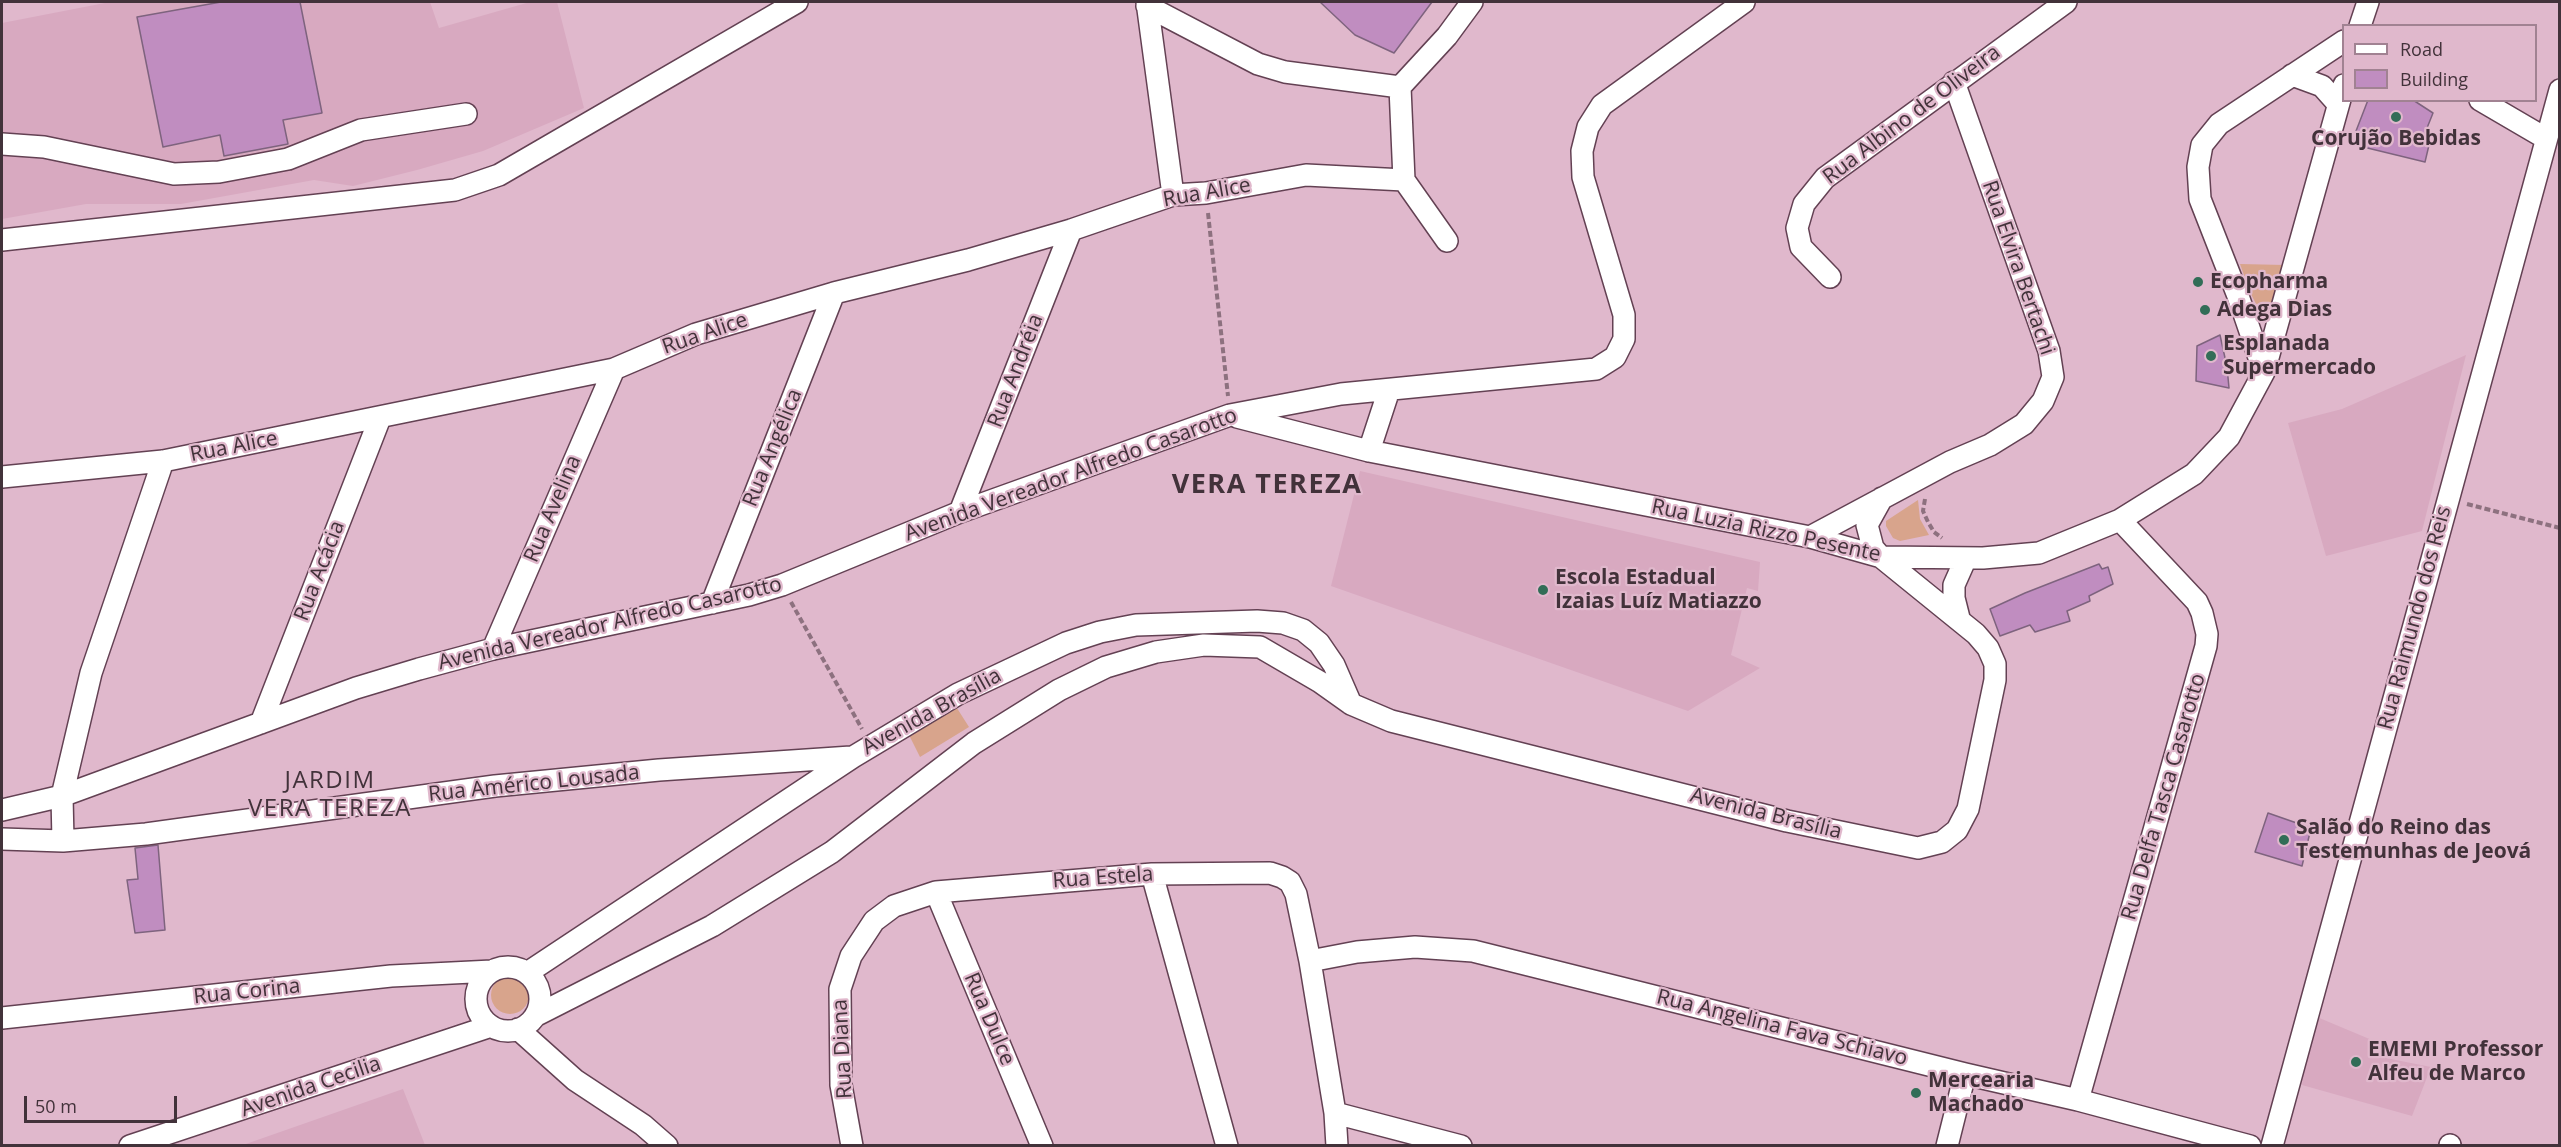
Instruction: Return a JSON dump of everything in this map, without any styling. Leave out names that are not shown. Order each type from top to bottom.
[{"type":"street","points":[[2,240],[455,190],[499,175],[797,2]]},
{"type":"street","points":[[1447,241],[1404,180],[1400,87],[1447,36],[1472,2]]},
{"type":"street","name":"Avenida Vereador Alfredo Casarotto","points":[[2,810],[62,796],[356,688],[493,649],[711,603],[782,585],[960,512],[1230,415],[1341,394],[1596,369],[1615,357],[1624,339],[1624,315],[1583,177],[1582,151],[1588,127],[1602,105],[1744,2]]},
{"type":"street","name":"Rua Albino de Oliveira","points":[[1830,277],[1801,247],[1797,228],[1804,204],[1825,178],[1954,81],[2066,2]]},
{"type":"street","points":[[2361,24],[2368,2]]},
{"type":"street","points":[[1147,4],[1258,64],[1285,72],[1400,87]]},
{"type":"street","points":[[1147,4],[1173,195]]},
{"type":"street","points":[[2264,372],[2238,296],[2200,199],[2198,167],[2202,145],[2218,124],[2342,42]]},
{"type":"street","points":[[2292,75],[2341,95]]},
{"type":"street","name":"Rua Elvira Bertachi","points":[[1809,537],[1950,462],[1990,445],[2024,424],[2043,401],[2053,376],[2049,351],[1954,81]]},
{"type":"street","name":"Rua Raimundo dos Reis","points":[[2272,1146],[2559,90]]},
{"type":"street","name":"Rua Luzia Rizzo Pesente","points":[[1230,415],[1369,451],[1809,537],[1881,557],[1959,550],[2039,553],[2120,520],[2194,474],[2229,437],[2264,372],[2341,95]]},
{"type":"street","points":[[2483,102],[2545,138]]},
{"type":"street","points":[[2,144],[44,147],[174,174],[219,172],[288,159],[361,130],[466,114]]},
{"type":"street","name":"Rua Alice","points":[[2,477],[163,461],[614,369],[696,334],[834,293],[968,260],[1071,230],[1173,195],[1206,193],[1306,175],[1404,180]]},
{"type":"street","name":"Rua Andréia","points":[[960,512],[1071,230]]},
{"type":"street","name":"Rua Angélica","points":[[711,603],[834,293]]},
{"type":"street","name":"Rua Avelina","points":[[493,649],[614,369]]},
{"type":"street","points":[[1369,451],[1389,390]]},
{"type":"street","name":"Rua Acácia","points":[[261,723],[380,418]]},
{"type":"street","points":[[63,841],[62,796],[91,673],[163,461]]},
{"type":"street","points":[[1881,557],[1873,548],[1867,525],[1882,498]]},
{"type":"street","name":"Rua Delfa Tasca Casarotto","points":[[2079,1100],[2207,640],[2202,613],[2196,602],[2120,520]]},
{"type":"street","points":[[1959,550],[1954,598],[1959,618]]},
{"type":"street","name":"Avenida Brasília","points":[[535,1016],[712,926],[824,857],[974,743],[1059,690],[1106,667],[1156,652],[1204,645],[1260,647],[1320,682],[1351,704],[1391,721],[1787,821],[1918,848],[1942,842],[1957,830],[1968,809],[1995,680],[1995,664],[1988,648],[1959,618],[1881,557]]},
{"type":"street","points":[[1257,621],[1260,647]]},
{"type":"street","name":"Avenida Brasília","points":[[527,973],[862,751],[958,694],[1066,643],[1100,632],[1136,625],[1257,621],[1283,623],[1303,630],[1319,643],[1334,665],[1351,704]]},
{"type":"street","name":"Rua Américo Lousada","points":[[2,839],[63,841],[146,834],[495,786],[862,751]]},
{"type":"street","name":"Rua Estela","points":[[936,892],[1152,874],[1270,873],[1290,882],[1296,894],[1310,961]]},
{"type":"street","points":[[1152,874],[1227,1146]]},
{"type":"street","name":"Rua Diana","points":[[852,1146],[841,1085],[840,989],[851,956],[874,921],[894,906],[936,892]]},
{"type":"street","name":"Rua Dulce","points":[[936,892],[1042,1146]]},
{"type":"street","name":"Rua Angelina Fava Schiavo","points":[[1310,961],[1357,952],[1415,947],[1473,951],[1965,1074],[2079,1100],[2250,1146]]},
{"type":"street","points":[[1310,961],[1335,1113],[1337,1146]]},
{"type":"street","points":[[504,967],[516,968],[527,973],[538,988],[540,998],[535,1016],[519,1029],[508,1031],[490,1026],[477,1009],[478,987],[492,971],[504,967]]},
{"type":"street","name":"Rua Corina","points":[[2,1018],[391,976],[492,971]]},
{"type":"street","name":"Avenida Cecilia","points":[[130,1146],[490,1026]]},
{"type":"street","points":[[519,1029],[575,1080],[643,1125],[667,1146]]},
{"type":"street","points":[[1947,1146],[1965,1074]]},
{"type":"street","points":[[1335,1113],[1461,1146]]},
{"type":"path","points":[[1206,193],[1230,415]]},
{"type":"path","points":[[1928,492],[1923,511],[1928,522],[1934,532],[1959,550]]},
{"type":"path","points":[[2447,499],[2559,528]]},
{"type":"path","points":[[782,585],[862,751]]},
{"type":"shaded area","points":[[110,2],[430,2],[439,28],[530,2],[557,2],[584,108],[483,151],[353,186],[314,180],[181,204],[86,204],[2,219],[2,23]]},
{"type":"shaded area","points":[[2240,264],[2285,265],[2274,304],[2259,310]]},
{"type":"shaded area","points":[[2466,355],[2422,531],[2326,556],[2288,423],[2342,409]]},
{"type":"shaded area","name":"Escola Estadual Izaias Luíz Matiazzo","points":[[1360,471],[1760,562],[1758,591],[1747,588],[1731,655],[1760,668],[1688,711],[1331,586]]},
{"type":"shaded area","points":[[1918,500],[1920,519],[1929,535],[1900,541],[1893,538],[1886,526],[1886,521]]},
{"type":"shaded area","points":[[955,705],[969,727],[920,757],[908,733]]},
{"type":"shaded area","points":[[510,976],[523,982],[529,995],[523,1008],[510,1014],[497,1008],[491,995],[497,982]]},
{"type":"shaded area","name":"EMEMI Professor Alfeu de Marco","points":[[2317,1017],[2379,1043],[2376,1056],[2431,1067],[2412,1116],[2302,1085],[2305,1057]]},
{"type":"shaded area","points":[[403,1089],[425,1145],[243,1145]]},
{"type":"building","points":[[221,2],[300,2],[322,113],[283,120],[288,144],[224,156],[220,135],[163,147],[137,17]]},
{"type":"building","points":[[1320,2],[1432,2],[1394,53],[1355,35]]},
{"type":"building","points":[[2367,102],[2416,102],[2433,113],[2421,143],[2429,145],[2425,162],[2351,144]]},
{"type":"building","name":"Esplanada Supermercado","points":[[2220,335],[2229,388],[2196,381],[2197,346]]},
{"type":"building","points":[[2099,564],[2102,569],[2108,567],[2113,584],[2089,596],[2090,601],[2067,611],[2070,621],[2035,632],[2030,625],[2000,636],[1990,609]]},
{"type":"building","name":"Salão do Reino das Testemunhas de Jeová","points":[[2268,813],[2311,828],[2302,866],[2255,852]]},
{"type":"building","points":[[158,845],[165,930],[135,933],[127,880],[138,879],[135,848]]},
{"type":"place","name":"Corujão Bebidas","points":[[2396,117]]},
{"type":"place","name":"Ecopharma","points":[[2198,282]]},
{"type":"place","name":"Adega Dias","points":[[2205,310]]},
{"type":"place","name":"Esplanada Supermercado","points":[[2211,356]]},
{"type":"place","name":"Escola Estadual Izaias Luíz Matiazzo","points":[[1543,590]]},
{"type":"place","name":"Salão do Reino das Testemunhas de Jeová","points":[[2284,840]]},
{"type":"place","name":"EMEMI Professor Alfeu de Marco","points":[[2356,1062]]},
{"type":"place","name":"Mercearia Machado","points":[[1916,1093]]},
{"type":"district","name":"VERA TEREZA","points":[[1267,485]]},
{"type":"district","name":"JARDIM VERA TEREZA","points":[[330,795]]}]
